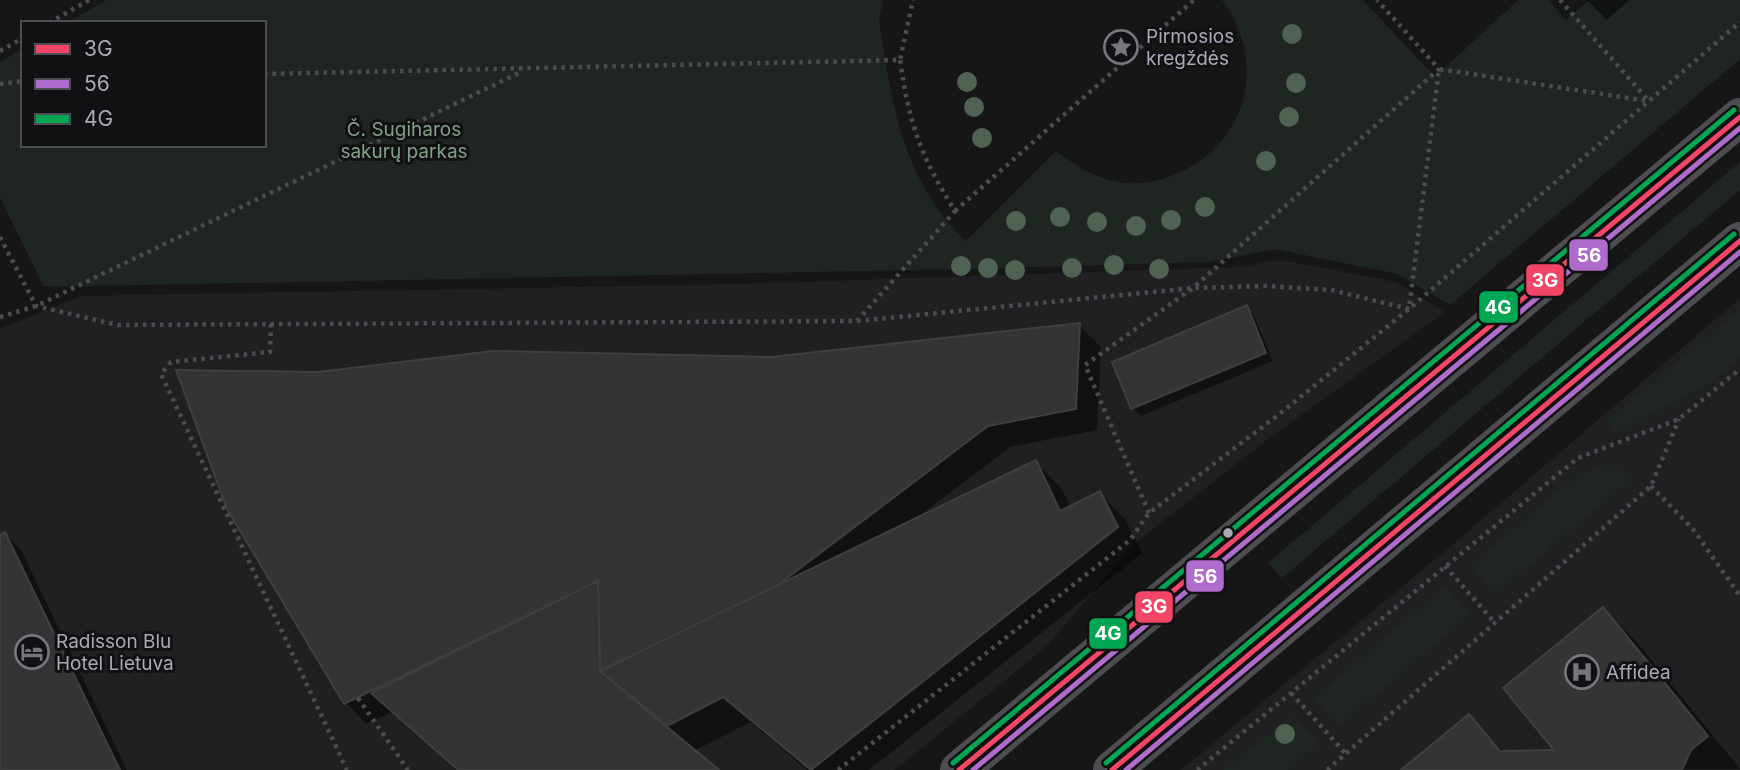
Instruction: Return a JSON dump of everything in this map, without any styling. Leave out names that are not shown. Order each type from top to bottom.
[{"type":"main road","points":[[959,770],[1740,117]]},
{"type":"main road","points":[[1112,770],[1740,241]]},
{"type":"path","points":[[53,21],[89,0]]},
{"type":"path","points":[[913,0],[900,60],[912,128],[928,168],[955,211]]},
{"type":"path","points":[[857,321],[955,211],[1194,0]]},
{"type":"path","points":[[1377,0],[1439,69],[1648,101]]},
{"type":"path","points":[[1560,0],[1648,101]]},
{"type":"path","points":[[838,770],[1130,540],[1149,513],[1278,416],[1409,309],[1740,22]]},
{"type":"path","points":[[0,51],[21,39]]},
{"type":"path","points":[[266,74],[900,60]]},
{"type":"path","points":[[0,317],[36,306],[527,69]]},
{"type":"path","points":[[1149,513],[1085,365],[1193,288],[1439,69]]},
{"type":"path","points":[[1409,309],[1439,69]]},
{"type":"path","points":[[0,84],[21,81]]},
{"type":"path","points":[[0,237],[36,306],[118,326],[857,321],[1193,288],[1266,286],[1331,290],[1409,309]]},
{"type":"path","points":[[271,324],[270,352],[171,362],[161,374],[347,770]]},
{"type":"path","points":[[1197,770],[1578,458],[1679,419],[1740,369]]},
{"type":"path","points":[[1327,770],[1651,486],[1679,419]]},
{"type":"path","points":[[1651,486],[1693,529],[1740,596]]},
{"type":"path","points":[[1445,566],[1494,623]]},
{"type":"path","points":[[1291,693],[1346,754]]},
{"type":"path","points":[[358,698],[408,770]]},
{"type":"shaded area","points":[[1280,260],[1396,282],[1445,312],[1272,436],[1134,544],[1046,647],[895,770],[0,770],[0,329],[80,296],[737,284],[1238,267]]},
{"type":"shaded area","points":[[1740,298],[1740,770],[1181,770],[1446,550]]},
{"type":"green space","name":"Č. Sugiharos sakurų parkas","points":[[106,0],[883,0],[879,19],[889,81],[903,139],[928,192],[966,241],[1056,151],[1093,174],[1118,182],[1138,183],[1171,176],[1197,163],[1217,146],[1233,125],[1243,102],[1247,76],[1245,51],[1237,25],[1222,0],[1363,0],[1435,77],[1518,0],[1548,0],[1566,20],[1589,0],[1740,0],[1740,59],[1450,305],[1397,274],[1275,249],[1209,262],[44,287],[0,198],[0,62],[21,49],[21,147],[266,147],[266,21],[70,21]]},
{"type":"green space","points":[[1740,162],[1740,190],[1282,578],[1268,563]]},
{"type":"green space","points":[[1740,309],[1740,357],[1706,387],[1615,433],[1607,420]]},
{"type":"green space","points":[[1611,462],[1631,480],[1493,596],[1471,565],[1578,474]]},
{"type":"green space","points":[[1445,586],[1470,615],[1339,726],[1313,699]]},
{"type":"green space","points":[[1292,716],[1320,743],[1289,770],[1223,770]]},
{"type":"building","points":[[1247,305],[1266,353],[1131,409],[1112,362]]},
{"type":"building","points":[[1080,323],[1076,409],[988,426],[778,585],[600,671],[598,581],[344,704],[227,509],[176,370],[318,372],[493,351],[771,357]]},
{"type":"building","points":[[1036,460],[1060,511],[1100,491],[1118,527],[811,770],[723,697],[667,726],[600,671]]},
{"type":"building","name":"Radisson Blu Hotel Lietuva","points":[[5,532],[120,770],[0,770],[0,535]]},
{"type":"building","points":[[598,581],[600,671],[719,770],[458,770],[371,693]]},
{"type":"building","points":[[1603,607],[1708,736],[1691,750],[1682,770],[1401,770],[1469,714],[1500,751],[1554,750],[1503,688]]},
{"type":"transit line","name":"4G","points":[[953,763],[1734,110]]},
{"type":"transit line","name":"3G","points":[[959,770],[1740,117]]},
{"type":"transit line","name":"56","points":[[973,770],[1740,128]]},
{"type":"transit line","name":"4G","points":[[1106,763],[1734,234]]},
{"type":"transit line","name":"3G","points":[[1112,770],[1740,241]]},
{"type":"transit line","name":"56","points":[[1126,770],[1740,252]]},
{"type":"place","name":"Pirmosios kregždės","points":[[1121,47]]},
{"type":"place","name":"Radisson Blu Hotel Lietuva","points":[[32,652]]},
{"type":"place","name":"Affidea","points":[[1582,672]]}]
